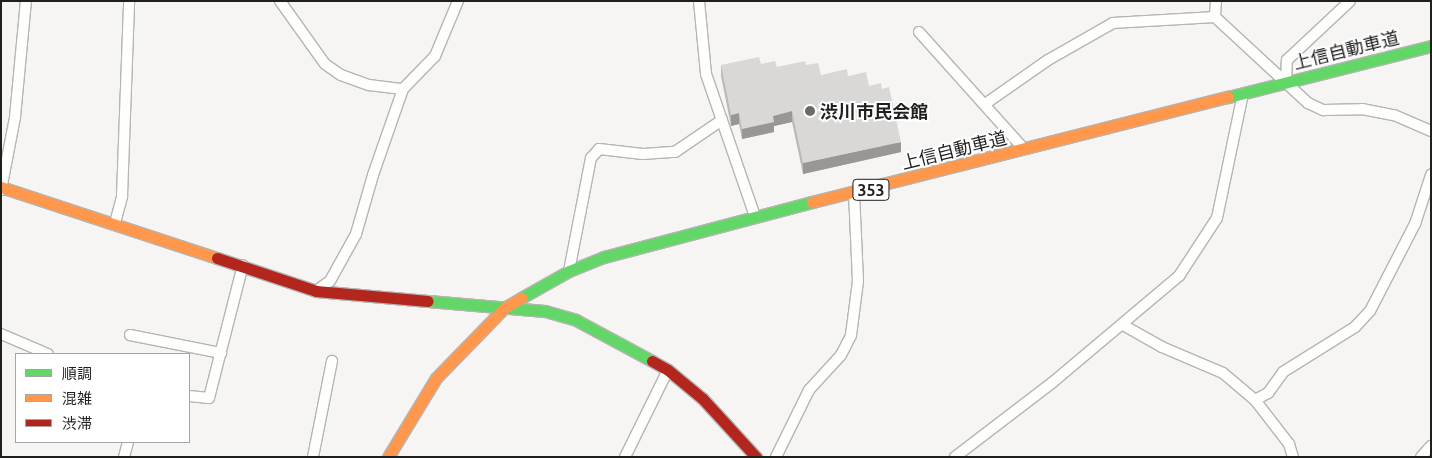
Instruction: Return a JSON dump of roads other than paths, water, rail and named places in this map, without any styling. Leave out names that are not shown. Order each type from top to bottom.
[{"type":"main road","name":"上信自動車道","points":[[388,457],[436,378],[504,308],[569,270],[604,257],[755,216],[854,194],[1431,46]]},
{"type":"main road","points":[[2,188],[244,265],[316,291],[545,311],[576,320],[668,370],[703,399],[756,457]]},
{"type":"street","points":[[2,188],[15,117],[26,1]]},
{"type":"street","points":[[115,223],[122,196],[129,1]]},
{"type":"street","points":[[280,1],[325,64],[341,75],[369,85],[403,90]]},
{"type":"street","points":[[316,291],[330,280],[356,234],[373,175],[403,90],[435,56],[458,1]]},
{"type":"street","points":[[699,1],[706,74],[755,216]]},
{"type":"street","points":[[1215,17],[1216,1]]},
{"type":"street","points":[[1286,84],[1287,60],[1350,1]]},
{"type":"street","points":[[985,104],[1048,60],[1113,23],[1215,17],[1308,103],[1323,110],[1362,109],[1394,114],[1431,131]]},
{"type":"street","points":[[919,32],[1025,150]]},
{"type":"street","points":[[955,457],[1123,325],[1179,276],[1217,218],[1243,94]]},
{"type":"street","points":[[569,270],[591,158],[599,150],[642,154],[675,152],[722,120]]},
{"type":"street","points":[[1255,400],[1268,394],[1283,372],[1355,327],[1370,311],[1416,224],[1431,175]]},
{"type":"street","points":[[776,457],[809,390],[841,355],[851,335],[858,281],[854,194]]},
{"type":"street","points":[[190,396],[210,398],[244,265]]},
{"type":"street","points":[[1123,325],[1162,346],[1223,373],[1255,400],[1289,444],[1293,457]]},
{"type":"street","points":[[1,334],[46,353]]},
{"type":"street","points":[[130,335],[221,352]]},
{"type":"street","points":[[313,457],[332,360]]},
{"type":"street","points":[[625,457],[668,370]]},
{"type":"street","points":[[124,457],[128,443]]},
{"type":"street","points":[[1421,457],[1431,446]]},
{"type":"place","name":"渋川市民会館","points":[[810,111]]}]
